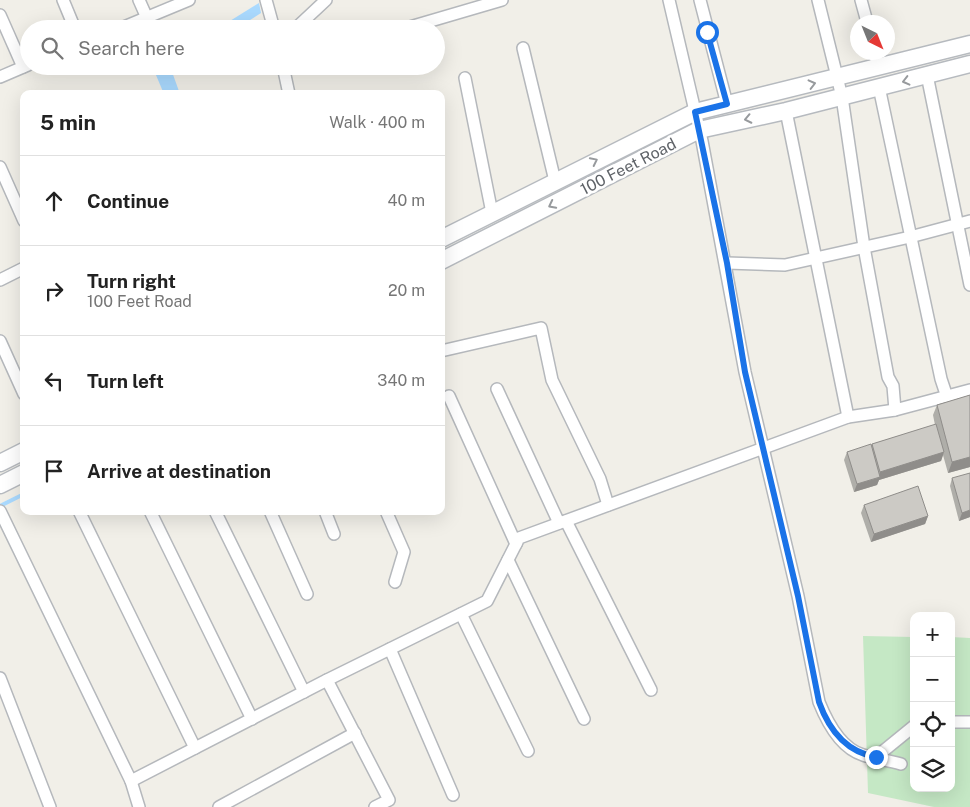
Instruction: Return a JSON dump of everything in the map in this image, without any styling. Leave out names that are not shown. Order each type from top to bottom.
[{"type":"main road","name":"100 Feet Road","points":[[895,57],[970,44]]},
{"type":"main road","name":"100 Feet Road","points":[[445,236],[695,112],[837,77],[876,60]]},
{"type":"main road","name":"100 Feet Road","points":[[445,259],[699,130],[786,111],[970,64]]},
{"type":"main road","points":[[0,463],[20,453]]},
{"type":"main road","points":[[0,486],[20,475]]},
{"type":"street","points":[[63,0],[71,20]]},
{"type":"street","points":[[139,0],[147,18]]},
{"type":"street","points":[[142,20],[189,0]]},
{"type":"street","points":[[304,20],[326,0]]},
{"type":"street","points":[[434,20],[502,0]]},
{"type":"street","points":[[669,0],[727,263],[745,372],[798,596],[819,702],[824,716],[836,735],[851,749],[862,755],[901,764]]},
{"type":"street","points":[[700,0],[727,104]]},
{"type":"street","points":[[818,0],[842,97],[864,247],[888,378],[893,386],[895,410]]},
{"type":"street","points":[[861,0],[865,15]]},
{"type":"street","points":[[267,4],[271,20]]},
{"type":"street","points":[[0,15],[20,54]]},
{"type":"street","points":[[523,48],[555,181]]},
{"type":"street","points":[[0,77],[20,69]]},
{"type":"street","points":[[285,75],[288,90]]},
{"type":"street","points":[[927,75],[970,285]]},
{"type":"street","points":[[465,78],[492,213]]},
{"type":"street","points":[[879,87],[902,188],[910,237],[941,379],[947,397]]},
{"type":"street","points":[[786,111],[848,417]]},
{"type":"street","points":[[0,167],[20,212]]},
{"type":"street","points":[[727,263],[776,266],[910,237],[970,221]]},
{"type":"street","points":[[0,280],[20,270]]},
{"type":"street","points":[[445,350],[541,328],[552,380],[600,479],[608,505]]},
{"type":"street","points":[[0,341],[20,385]]},
{"type":"street","points":[[497,389],[562,522],[651,690]]},
{"type":"street","points":[[131,781],[487,601],[519,538],[763,446],[848,417],[895,410],[970,390]]},
{"type":"street","points":[[449,396],[516,544]]},
{"type":"street","points":[[0,511],[131,781],[139,807]]},
{"type":"street","points":[[81,515],[195,748]]},
{"type":"street","points":[[152,515],[252,719]]},
{"type":"street","points":[[217,515],[304,692]]},
{"type":"street","points":[[272,515],[307,594]]},
{"type":"street","points":[[327,515],[334,534]]},
{"type":"street","points":[[388,515],[404,552],[394,582]]},
{"type":"street","points":[[508,560],[584,719]]},
{"type":"street","points":[[461,614],[528,750]]},
{"type":"street","points":[[390,649],[453,795]]},
{"type":"street","points":[[0,678],[50,807]]},
{"type":"street","points":[[328,680],[389,800],[375,807]]},
{"type":"street","points":[[955,722],[970,722]]},
{"type":"street","points":[[876,757],[910,729]]},
{"type":"street","points":[[219,807],[355,733]]},
{"type":"green space","points":[[863,636],[910,637],[910,792],[955,792],[955,637],[970,638],[970,807],[934,807],[868,793]]},
{"type":"water","points":[[259,3],[261,13],[250,20],[232,20]]},
{"type":"water","points":[[156,75],[173,75],[179,90],[162,90]]},
{"type":"building","points":[[970,395],[970,457],[952,462],[937,405]]},
{"type":"building","points":[[936,424],[944,452],[880,472],[872,444]]},
{"type":"building","points":[[871,444],[880,477],[857,484],[847,452]]},
{"type":"building","points":[[970,473],[970,510],[962,513],[952,478]]},
{"type":"building","points":[[918,486],[928,516],[874,534],[864,505]]},
{"type":"waterway","points":[[0,506],[20,496]]},
{"type":"route","points":[[707,32],[727,104],[695,112],[727,263],[745,372],[798,596],[819,702],[824,716],[836,735],[851,749],[862,755],[876,757]]}]
